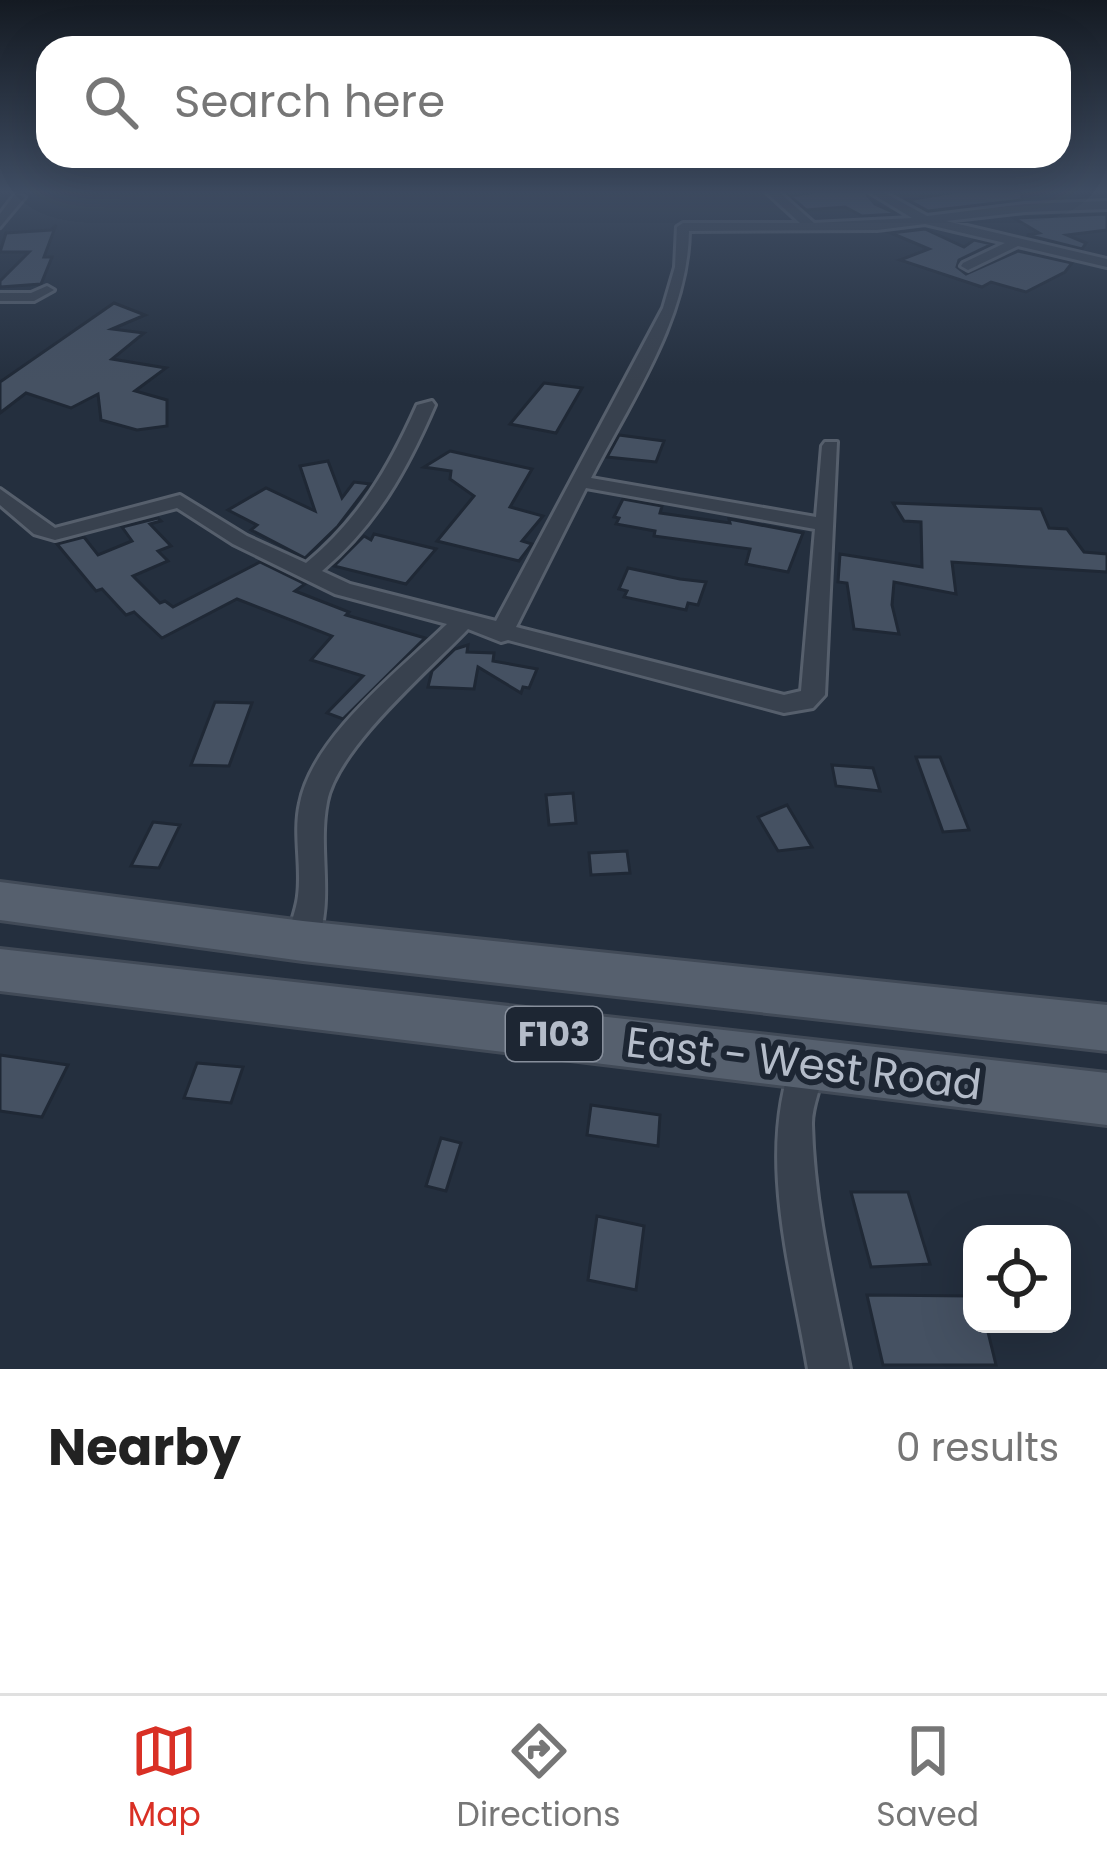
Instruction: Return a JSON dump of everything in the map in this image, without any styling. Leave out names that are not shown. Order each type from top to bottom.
[{"type":"main road","name":"East - West Road","points":[[0,901],[303,940],[1107,1028]]},
{"type":"main road","name":"East - West Road","points":[[0,970],[1107,1100]]},
{"type":"street","points":[[501,634],[670,308],[682,256]]},
{"type":"street","points":[[968,266],[989,256]]},
{"type":"street","points":[[1074,256],[1107,263]]},
{"type":"street","points":[[0,297],[34,296],[47,290]]},
{"type":"street","points":[[310,571],[346,542],[377,507],[426,405]]},
{"type":"street","points":[[0,495],[41,530],[55,534],[180,501],[240,540],[343,589],[501,634],[784,704],[804,702],[813,695],[831,446]]},
{"type":"street","points":[[578,481],[825,526]]},
{"type":"street","points":[[303,940],[314,897],[312,806],[322,775],[350,736],[461,622]]},
{"type":"street","points":[[808,1063],[794,1118],[799,1203],[829,1369]]},
{"type":"building","points":[[25,256],[52,257],[41,284],[0,287],[0,281]]},
{"type":"building","points":[[967,256],[957,267],[966,274],[1007,256],[1072,263],[1065,272],[1026,292],[991,282],[982,287],[900,260]]},
{"type":"building","points":[[114,303],[145,315],[112,329],[144,333],[112,359],[166,368],[135,391],[167,400],[167,426],[137,430],[101,420],[98,394],[71,408],[26,393],[0,413],[0,382]]},
{"type":"building","points":[[544,383],[582,388],[556,433],[510,424]]},
{"type":"building","points":[[619,435],[664,441],[656,462],[607,457]]},
{"type":"building","points":[[450,451],[532,469],[510,507],[543,516],[522,541],[532,544],[519,561],[437,541],[474,496],[450,479],[451,471],[424,467]]},
{"type":"building","points":[[328,461],[342,498],[354,482],[370,484],[338,526],[305,558],[251,530],[257,525],[228,510],[266,488],[315,511],[300,466]]},
{"type":"building","points":[[623,499],[662,506],[660,513],[730,523],[729,519],[803,533],[788,572],[746,564],[750,549],[654,536],[655,531],[616,524],[619,518],[614,517]]},
{"type":"building","points":[[893,503],[1041,509],[1049,528],[1067,529],[1084,552],[1107,554],[1107,572],[952,562],[956,594],[894,582],[892,605],[899,634],[854,629],[847,583],[838,582],[840,554],[922,567],[921,522],[904,521]]},
{"type":"building","points":[[161,521],[150,524],[171,546],[158,551],[168,561],[133,576],[160,603],[173,607],[260,562],[305,584],[295,591],[349,612],[346,615],[425,638],[343,719],[327,713],[363,676],[311,660],[332,636],[237,599],[162,638],[134,612],[126,615],[102,589],[96,591],[57,544],[84,537],[98,555],[132,541],[122,527]]},
{"type":"building","points":[[374,534],[436,549],[406,584],[334,566],[364,536],[371,540]]},
{"type":"building","points":[[628,568],[706,582],[698,605],[688,603],[686,610],[624,597],[627,591],[619,589]]},
{"type":"building","points":[[468,645],[467,652],[494,653],[493,661],[537,669],[529,688],[523,687],[521,693],[478,667],[474,689],[428,687],[432,671],[455,649]]},
{"type":"building","points":[[215,702],[252,703],[229,766],[191,765]]},
{"type":"building","points":[[916,757],[940,757],[969,830],[943,832]]},
{"type":"building","points":[[832,765],[873,768],[880,791],[836,786]]},
{"type":"building","points":[[573,793],[576,823],[549,825],[546,795]]},
{"type":"building","points":[[787,805],[812,847],[778,851],[758,817]]},
{"type":"building","points":[[153,822],[180,825],[159,868],[131,866]]},
{"type":"building","points":[[627,851],[630,873],[591,875],[589,853]]},
{"type":"building","points":[[0,1055],[68,1065],[42,1117],[0,1111]]},
{"type":"building","points":[[197,1063],[243,1067],[231,1103],[184,1098]]},
{"type":"building","points":[[591,1105],[660,1115],[658,1146],[587,1135]]},
{"type":"building","points":[[441,1138],[461,1143],[446,1191],[426,1186]]},
{"type":"building","points":[[851,1192],[908,1192],[930,1264],[871,1267]]},
{"type":"building","points":[[597,1216],[644,1226],[636,1290],[588,1280]]},
{"type":"building","points":[[867,1295],[963,1296],[963,1333],[988,1333],[996,1365],[883,1365]]}]
